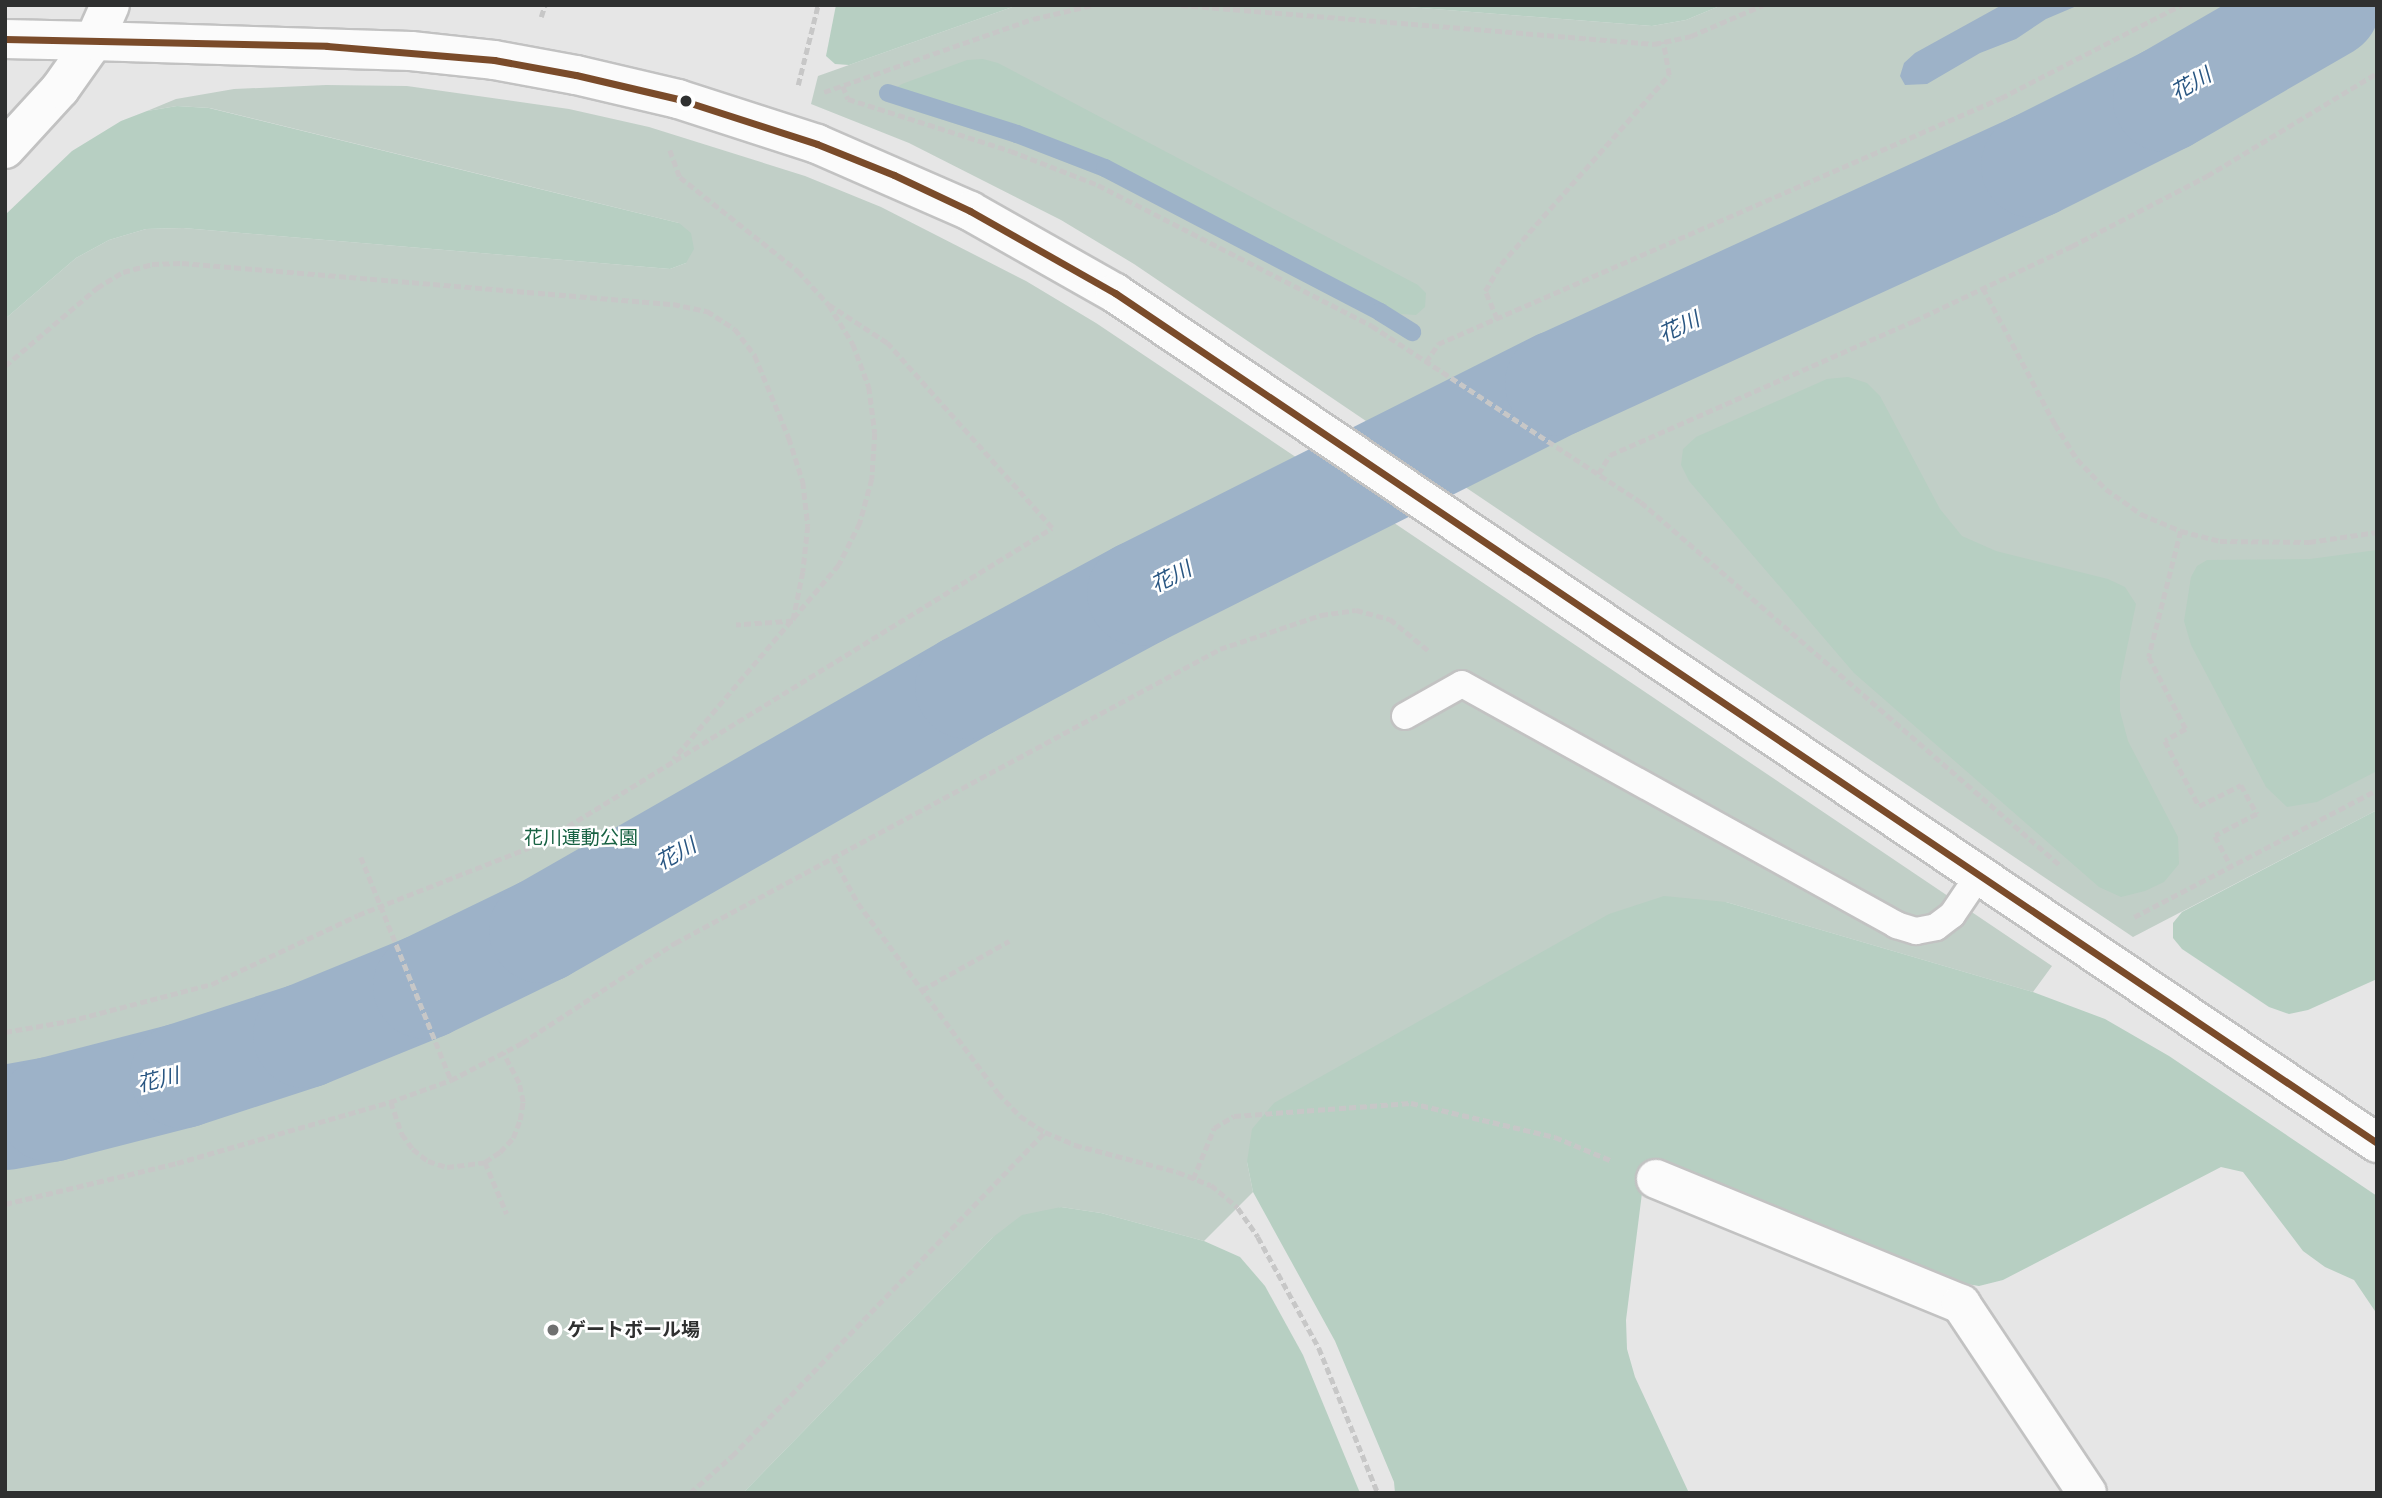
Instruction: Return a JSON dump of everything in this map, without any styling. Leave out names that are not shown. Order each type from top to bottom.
[{"type":"street","points":[[5,149],[60,89],[94,41],[110,5]]},
{"type":"street","points":[[5,39],[411,51],[494,60],[576,75],[678,99],[817,144],[970,211],[1115,293],[2377,1143]]},
{"type":"street","points":[[1656,1179],[1961,1304],[2087,1493]]},
{"type":"lane","points":[[1405,716],[1462,684],[1896,925],[1916,931],[1936,927],[1952,915],[1979,875]]},
{"type":"path","points":[[796,91],[818,5]]},
{"type":"path","points":[[818,94],[1033,19],[1092,5]]},
{"type":"path","points":[[1181,5],[1614,43],[1663,42],[1691,36],[1763,5]]},
{"type":"path","points":[[1426,362],[1438,344],[2001,98],[2181,5]]},
{"type":"path","points":[[1497,318],[1485,291],[1501,264],[1669,75],[1663,42]]},
{"type":"path","points":[[1598,474],[1610,456],[1983,288],[2207,176],[2377,72]]},
{"type":"path","points":[[843,86],[848,99],[1011,151],[1098,185],[1372,326],[1641,502],[2069,873]]},
{"type":"path","points":[[672,762],[839,565],[860,523],[872,479],[875,433],[869,387],[853,344],[830,305],[798,271],[680,177],[670,156],[668,132],[678,99]]},
{"type":"path","points":[[5,366],[97,288],[123,272],[152,264],[182,263],[673,304],[707,311],[735,329],[755,356],[789,438],[803,482],[808,526],[793,621]]},
{"type":"path","points":[[1983,288],[2055,424],[2077,459],[2106,489],[2132,508],[2181,531],[2220,541],[2262,544],[2309,542],[2377,532]]},
{"type":"path","points":[[5,1032],[69,1021],[212,984],[380,906],[541,843],[1052,528],[887,343],[830,305]]},
{"type":"path","points":[[2181,531],[2149,657],[2186,729],[2165,741],[2199,806],[2241,785],[2257,814],[2215,836],[2231,866]]},
{"type":"path","points":[[5,1204],[177,1163],[390,1102],[451,1080],[503,1053],[643,961],[1182,667],[1220,649],[1321,615],[1356,610],[1390,620],[1418,641],[1462,684]]},
{"type":"path","points":[[736,625],[793,621]]},
{"type":"path","points":[[2101,957],[2125,921],[2377,790]]},
{"type":"path","points":[[361,857],[451,1080]]},
{"type":"path","points":[[833,857],[858,903],[998,1093],[1020,1115],[1045,1132],[1075,1145],[1211,1185],[1238,1208],[1258,1237],[1319,1348],[1378,1493]]},
{"type":"path","points":[[922,990],[1009,941]]},
{"type":"path","points":[[390,1102],[402,1134],[413,1150],[428,1161],[447,1167],[485,1162],[500,1152],[513,1138],[523,1102],[519,1083],[503,1053]]},
{"type":"path","points":[[1193,1179],[1214,1128],[1234,1116],[1411,1103],[1555,1137],[1656,1179]]},
{"type":"path","points":[[690,1493],[733,1456],[1045,1132]]},
{"type":"path","points":[[485,1162],[507,1214]]},
{"type":"green space","points":[[836,5],[1018,5],[849,65],[835,64],[826,56]]},
{"type":"green space","name":"花川運動公園","points":[[1018,5],[1383,5],[1652,26],[1686,20],[1722,5],[2377,5],[2377,810],[2133,937],[1431,464],[1360,500],[2052,966],[2033,992],[1726,902],[1247,1162],[1253,1192],[1204,1241],[1101,1213],[1061,1207],[992,1238],[743,1493],[5,1493],[5,319],[76,258],[109,240],[146,229],[183,228],[670,269],[686,263],[679,223],[210,108],[177,106],[147,111],[176,99],[234,89],[326,85],[407,86],[569,109],[649,127],[805,176],[881,207],[1026,281],[1096,323],[1327,478],[1397,442],[1134,264],[1061,220],[909,143],[811,104],[818,76]]},
{"type":"green space","points":[[1383,5],[1722,5],[1686,20],[1652,26]]},
{"type":"green space","points":[[983,59],[998,63],[1418,285],[1426,293],[1425,307],[1416,315],[1401,314],[1255,237],[1195,222],[1101,176],[1014,142],[902,107],[894,100],[894,89],[902,84],[967,60]]},
{"type":"green space","points":[[177,106],[209,108],[679,223],[691,233],[694,249],[686,263],[670,269],[183,228],[146,229],[109,240],[76,258],[5,319],[5,215],[72,151],[121,121],[147,111]]},
{"type":"green space","points":[[1848,377],[1867,383],[1880,396],[1940,509],[1962,536],[1996,551],[2108,579],[2125,587],[2136,604],[2120,682],[2120,711],[2128,741],[2178,837],[2179,864],[2164,882],[2145,891],[2121,897],[2099,887],[1854,673],[1689,481],[1681,465],[1683,449],[1696,437],[1827,379]]},
{"type":"green space","points":[[2377,550],[2377,771],[2317,802],[2287,807],[2266,787],[2191,645],[2184,621],[2191,577],[2197,566],[2207,560],[2310,559]]},
{"type":"green space","points":[[2377,810],[2377,979],[2308,1010],[2289,1014],[2269,1007],[2182,949],[2173,938],[2173,923],[2182,912]]},
{"type":"green space","points":[[1664,896],[1726,902],[2033,992],[2105,1019],[2169,1056],[2377,1196],[2377,1314],[2354,1280],[2325,1267],[2303,1251],[2243,1172],[2221,1167],[2003,1280],[1979,1286],[1954,1282],[1650,1177],[1642,1193],[1626,1320],[1627,1349],[1635,1377],[1689,1493],[1395,1493],[1394,1482],[1335,1341],[1253,1192],[1247,1162],[1252,1129],[1274,1103],[1609,914]]},
{"type":"green space","points":[[1061,1207],[1101,1213],[1204,1241],[1240,1257],[1265,1286],[1303,1355],[1360,1493],[743,1493],[992,1238],[1022,1215]]},
{"type":"water","points":[[2002,5],[2079,5],[2046,19],[2016,39],[1980,53],[1927,84],[1905,85],[1900,76],[1904,63],[1915,53]]},
{"type":"water","points":[[43,1070],[57,1147],[5,1145],[5,1086]]},
{"type":"waterway","name":"花川","points":[[5,1117],[50,1109],[182,1075],[305,1035],[425,986],[541,930],[967,686],[1139,593],[1557,383],[2033,165],[2165,99],[2327,5]]},
{"type":"waterway","points":[[888,93],[1017,134],[1105,168],[1380,312],[1412,332]]},
{"type":"waterway","points":[[1481,377],[1518,401]]},
{"type":"transit line","points":[[5,39],[327,46],[494,60],[576,75],[678,99],[817,144],[894,175],[970,211],[1115,293],[2377,1143]]},
{"type":"place","name":"ゲートボール場","points":[[553,1330]]}]
